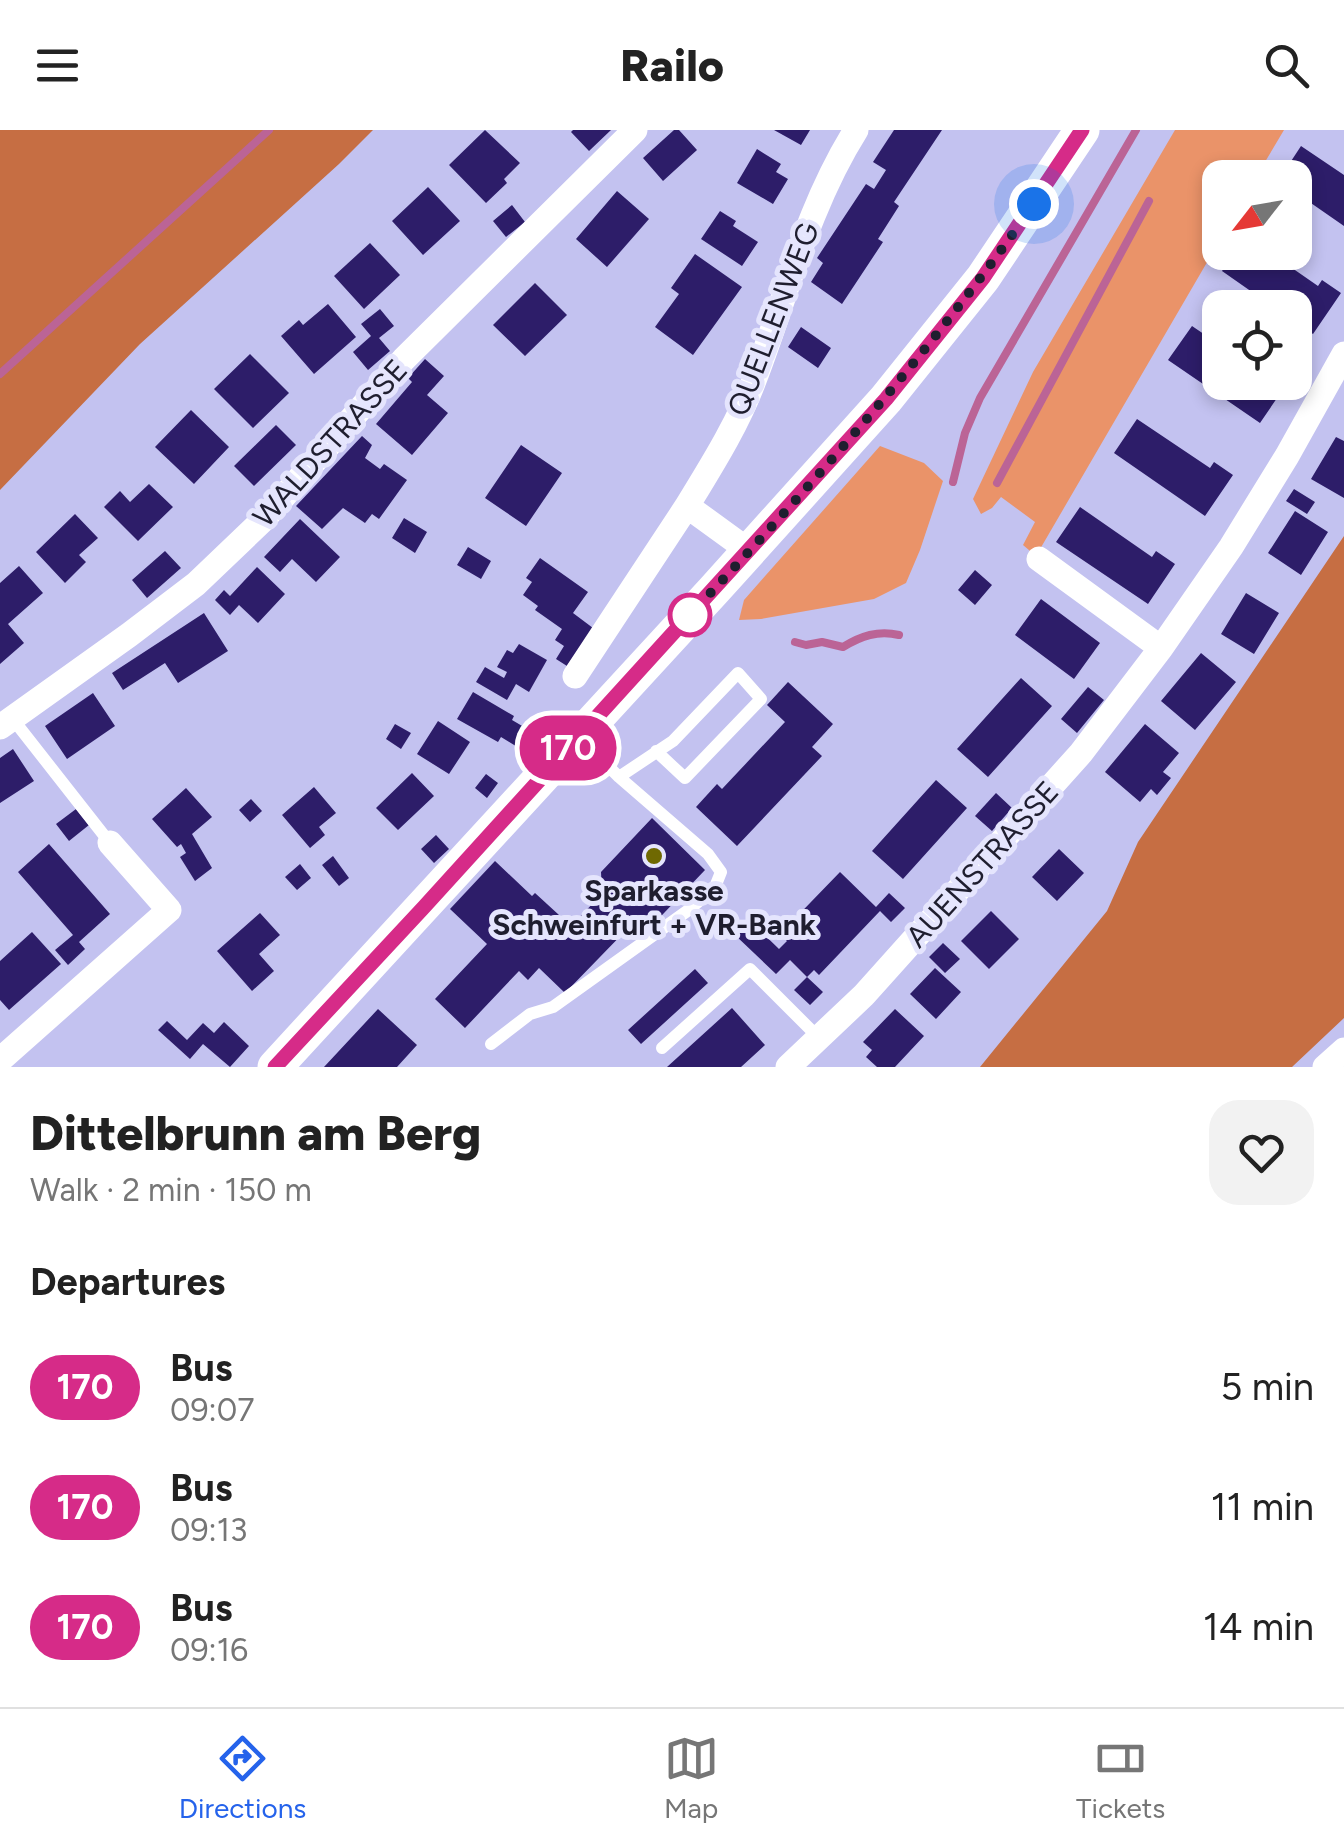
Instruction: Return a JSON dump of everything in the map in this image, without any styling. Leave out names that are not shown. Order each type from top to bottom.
[{"type":"street","name":"WALDSTRASSE","points":[[6,722],[196,584],[264,519],[404,360],[636,130]]},
{"type":"street","name":"QUELLENWEG","points":[[576,676],[724,446],[754,382],[814,211],[856,130]]},
{"type":"street","points":[[275,1067],[886,399],[983,278],[1082,130]]},
{"type":"street","name":"AUENSTRASSE","points":[[788,1067],[864,995],[1081,753],[1161,648],[1240,532],[1288,456],[1344,354]]},
{"type":"street","points":[[687,506],[749,551]]},
{"type":"street","points":[[1039,559],[1161,648]]},
{"type":"street","points":[[0,1060],[169,910],[110,843]]},
{"type":"street","points":[[1326,1067],[1344,1050]]},
{"type":"lane","points":[[618,777],[656,751],[673,740],[738,674],[762,698],[685,778],[656,751]]},
{"type":"lane","points":[[6,722],[110,843]]},
{"type":"lane","points":[[492,1044],[530,1014],[553,1007],[690,909],[716,887],[720,878],[721,872],[708,854],[618,777],[578,736]]},
{"type":"lane","points":[[662,1048],[750,969],[819,1038]]},
{"type":"shaded area","points":[[0,130],[373,130],[140,344],[0,490]]},
{"type":"shaded area","points":[[1175,130],[1284,130],[1266,160],[1202,160],[1203,270],[1036,556],[1023,545],[1035,522],[1001,497],[981,514],[973,499],[1033,372]]},
{"type":"shaded area","points":[[880,446],[924,463],[943,481],[906,583],[874,599],[739,620],[744,600]]},
{"type":"shaded area","points":[[1344,536],[1344,1018],[1292,1067],[980,1067],[1107,911],[1138,842]]},
{"type":"building","points":[[485,130],[520,163],[504,179],[507,183],[486,203],[449,165]]},
{"type":"building","points":[[573,130],[611,130],[589,151]]},
{"type":"building","points":[[674,130],[679,130],[697,150],[663,181],[643,158]]},
{"type":"building","points":[[774,130],[810,130],[801,145]]},
{"type":"building","points":[[894,130],[942,130],[894,202],[899,206],[878,239],[883,242],[842,304],[811,282],[823,263],[817,258],[866,184],[874,189],[886,170],[873,162]]},
{"type":"building","points":[[1301,146],[1344,175],[1344,226],[1312,204],[1312,160],[1292,160]]},
{"type":"building","points":[[757,149],[781,164],[776,172],[788,179],[773,204],[737,183]]},
{"type":"building","points":[[428,187],[460,221],[423,255],[392,221]]},
{"type":"building","points":[[617,191],[649,219],[607,267],[576,239]]},
{"type":"building","points":[[512,205],[525,222],[506,237],[493,221]]},
{"type":"building","points":[[720,211],[736,221],[733,226],[758,242],[742,266],[701,239]]},
{"type":"building","points":[[370,243],[400,275],[364,309],[334,276]]},
{"type":"building","points":[[695,254],[742,287],[693,355],[655,327],[679,294],[671,288]]},
{"type":"building","points":[[1295,270],[1318,286],[1322,280],[1341,293],[1313,334],[1312,290],[1249,290],[1222,271]]},
{"type":"building","points":[[535,283],[567,315],[525,356],[493,325]]},
{"type":"building","points":[[328,304],[356,337],[314,374],[281,336],[299,320],[303,325]]},
{"type":"building","points":[[380,309],[394,326],[379,338],[390,351],[368,370],[353,352],[371,336],[361,324]]},
{"type":"building","points":[[1192,326],[1202,333],[1202,383],[1168,360]]},
{"type":"building","points":[[801,327],[831,348],[818,368],[788,347]]},
{"type":"building","points":[[250,354],[289,393],[253,428],[214,389]]},
{"type":"building","points":[[425,359],[444,376],[427,395],[448,413],[412,455],[376,424],[412,382],[408,378]]},
{"type":"building","points":[[1226,400],[1276,400],[1260,423]]},
{"type":"building","points":[[191,410],[229,447],[194,484],[155,447]]},
{"type":"building","points":[[1137,419],[1210,468],[1214,462],[1233,475],[1205,516],[1114,453]]},
{"type":"building","points":[[276,425],[296,445],[254,486],[234,466]]},
{"type":"building","points":[[362,436],[372,445],[365,458],[380,469],[384,464],[407,480],[379,519],[372,514],[365,523],[343,508],[322,529],[296,506]]},
{"type":"building","points":[[1336,437],[1344,441],[1344,498],[1311,479]]},
{"type":"building","points":[[521,445],[562,473],[526,526],[485,498]]},
{"type":"building","points":[[149,484],[173,507],[138,541],[104,507],[120,491],[130,502]]},
{"type":"building","points":[[1294,489],[1315,502],[1307,514],[1286,501]]},
{"type":"building","points":[[1080,507],[1152,557],[1156,551],[1175,564],[1148,604],[1056,542]]},
{"type":"building","points":[[1295,511],[1328,532],[1301,575],[1268,553]]},
{"type":"building","points":[[75,514],[98,538],[79,555],[86,562],[65,583],[36,552]]},
{"type":"building","points":[[404,518],[427,532],[415,553],[392,538]]},
{"type":"building","points":[[300,519],[340,557],[316,582],[292,559],[280,572],[264,557]]},
{"type":"building","points":[[468,547],[491,561],[481,579],[457,565]]},
{"type":"building","points":[[165,551],[181,568],[147,598],[132,580]]},
{"type":"building","points":[[540,558],[588,592],[573,613],[593,628],[567,666],[556,659],[564,646],[555,640],[562,629],[535,610],[538,606],[523,595],[532,582],[526,578]]},
{"type":"building","points":[[19,566],[43,593],[8,624],[24,643],[0,664],[0,583]]},
{"type":"building","points":[[257,567],[285,594],[258,623],[239,605],[230,615],[215,600],[224,590],[230,596]]},
{"type":"building","points":[[975,570],[992,585],[975,605],[958,590]]},
{"type":"building","points":[[1246,593],[1279,613],[1254,654],[1221,634]]},
{"type":"building","points":[[1041,599],[1100,643],[1074,679],[1015,635]]},
{"type":"building","points":[[204,613],[228,651],[178,683],[165,663],[123,690],[112,673]]},
{"type":"building","points":[[519,644],[547,660],[529,692],[516,684],[507,700],[476,682],[485,667],[504,678],[507,672],[497,667],[507,650],[513,653]]},
{"type":"building","points":[[1201,653],[1236,682],[1195,730],[1161,701]]},
{"type":"building","points":[[1021,678],[1052,706],[988,777],[957,749]]},
{"type":"building","points":[[788,682],[833,724],[812,747],[822,756],[737,846],[696,807],[717,784],[722,789],[785,722],[767,705]]},
{"type":"building","points":[[1088,687],[1104,700],[1077,733],[1061,719]]},
{"type":"building","points":[[473,692],[514,716],[512,720],[529,730],[519,748],[501,737],[498,742],[457,719]]},
{"type":"building","points":[[93,693],[115,726],[67,759],[45,726]]},
{"type":"building","points":[[438,721],[470,742],[449,774],[417,754]]},
{"type":"building","points":[[395,724],[411,733],[401,749],[386,739]]},
{"type":"building","points":[[1145,724],[1179,753],[1163,772],[1171,778],[1157,795],[1151,789],[1140,802],[1105,772]]},
{"type":"building","points":[[13,749],[34,781],[0,803],[0,758]]},
{"type":"building","points":[[412,773],[434,796],[398,830],[376,808]]},
{"type":"building","points":[[486,774],[498,783],[487,798],[475,788]]},
{"type":"building","points":[[936,780],[967,808],[903,879],[872,851]]},
{"type":"building","points":[[314,787],[336,813],[319,827],[325,835],[310,848],[282,815]]},
{"type":"building","points":[[186,788],[212,817],[192,834],[212,868],[195,881],[180,857],[186,853],[181,844],[177,847],[152,819]]},
{"type":"building","points":[[996,793],[1012,808],[992,831],[975,816]]},
{"type":"building","points":[[251,799],[262,811],[250,822],[239,810]]},
{"type":"building","points":[[76,809],[89,825],[69,841],[56,824]]},
{"type":"building","points":[[652,818],[705,870],[644,934],[633,923],[565,993],[539,968],[528,980],[519,971],[465,1028],[435,999],[487,944],[450,909],[495,861],[559,915],[550,925],[565,940],[571,935],[567,930],[602,894],[601,872]]},
{"type":"building","points":[[436,835],[449,849],[434,863],[421,849]]},
{"type":"building","points":[[49,844],[110,914],[79,942],[85,949],[68,965],[55,950],[73,935],[18,872]]},
{"type":"building","points":[[1059,849],[1084,873],[1057,901],[1032,877]]},
{"type":"building","points":[[333,856],[349,878],[339,886],[322,865]]},
{"type":"building","points":[[300,864],[311,878],[297,890],[285,877]]},
{"type":"building","points":[[840,872],[876,907],[889,893],[905,908],[891,922],[880,911],[819,975],[814,970],[807,977],[790,960],[776,974],[735,935],[749,920],[779,949],[787,941],[780,934]]},
{"type":"building","points":[[991,911],[1019,939],[989,969],[961,941]]},
{"type":"building","points":[[260,913],[280,935],[259,954],[274,971],[252,991],[217,951]]},
{"type":"building","points":[[32,932],[61,964],[9,1010],[0,1000],[0,961]]},
{"type":"building","points":[[943,943],[960,959],[945,973],[929,957]]},
{"type":"building","points":[[935,968],[961,992],[936,1019],[910,994]]},
{"type":"building","points":[[695,969],[708,983],[641,1044],[628,1030]]},
{"type":"building","points":[[807,977],[823,992],[810,1005],[794,990]]},
{"type":"building","points":[[732,1008],[765,1045],[741,1067],[667,1067]]},
{"type":"building","points":[[378,1009],[417,1045],[397,1067],[324,1067]]},
{"type":"building","points":[[895,1009],[924,1036],[895,1067],[877,1067],[866,1057],[872,1050],[863,1042]]},
{"type":"building","points":[[167,1021],[187,1040],[203,1023],[214,1033],[224,1022],[249,1046],[230,1067],[203,1044],[190,1059],[158,1030]]},
{"type":"waterway","points":[[0,374],[269,130]]},
{"type":"waterway","points":[[953,482],[965,433],[980,398],[1136,130]]},
{"type":"waterway","points":[[997,483],[1149,201]]},
{"type":"waterway","points":[[795,642],[843,647],[870,635],[899,635]]},
{"type":"bus line","name":"170","points":[[275,1067],[886,399],[983,278],[1082,130]]},
{"type":"place","name":"Sparkasse Schweinfurt + VR-Bank","points":[[654,856]]},
{"type":"route","points":[[690,615],[886,399],[983,278],[1034,204]]}]
